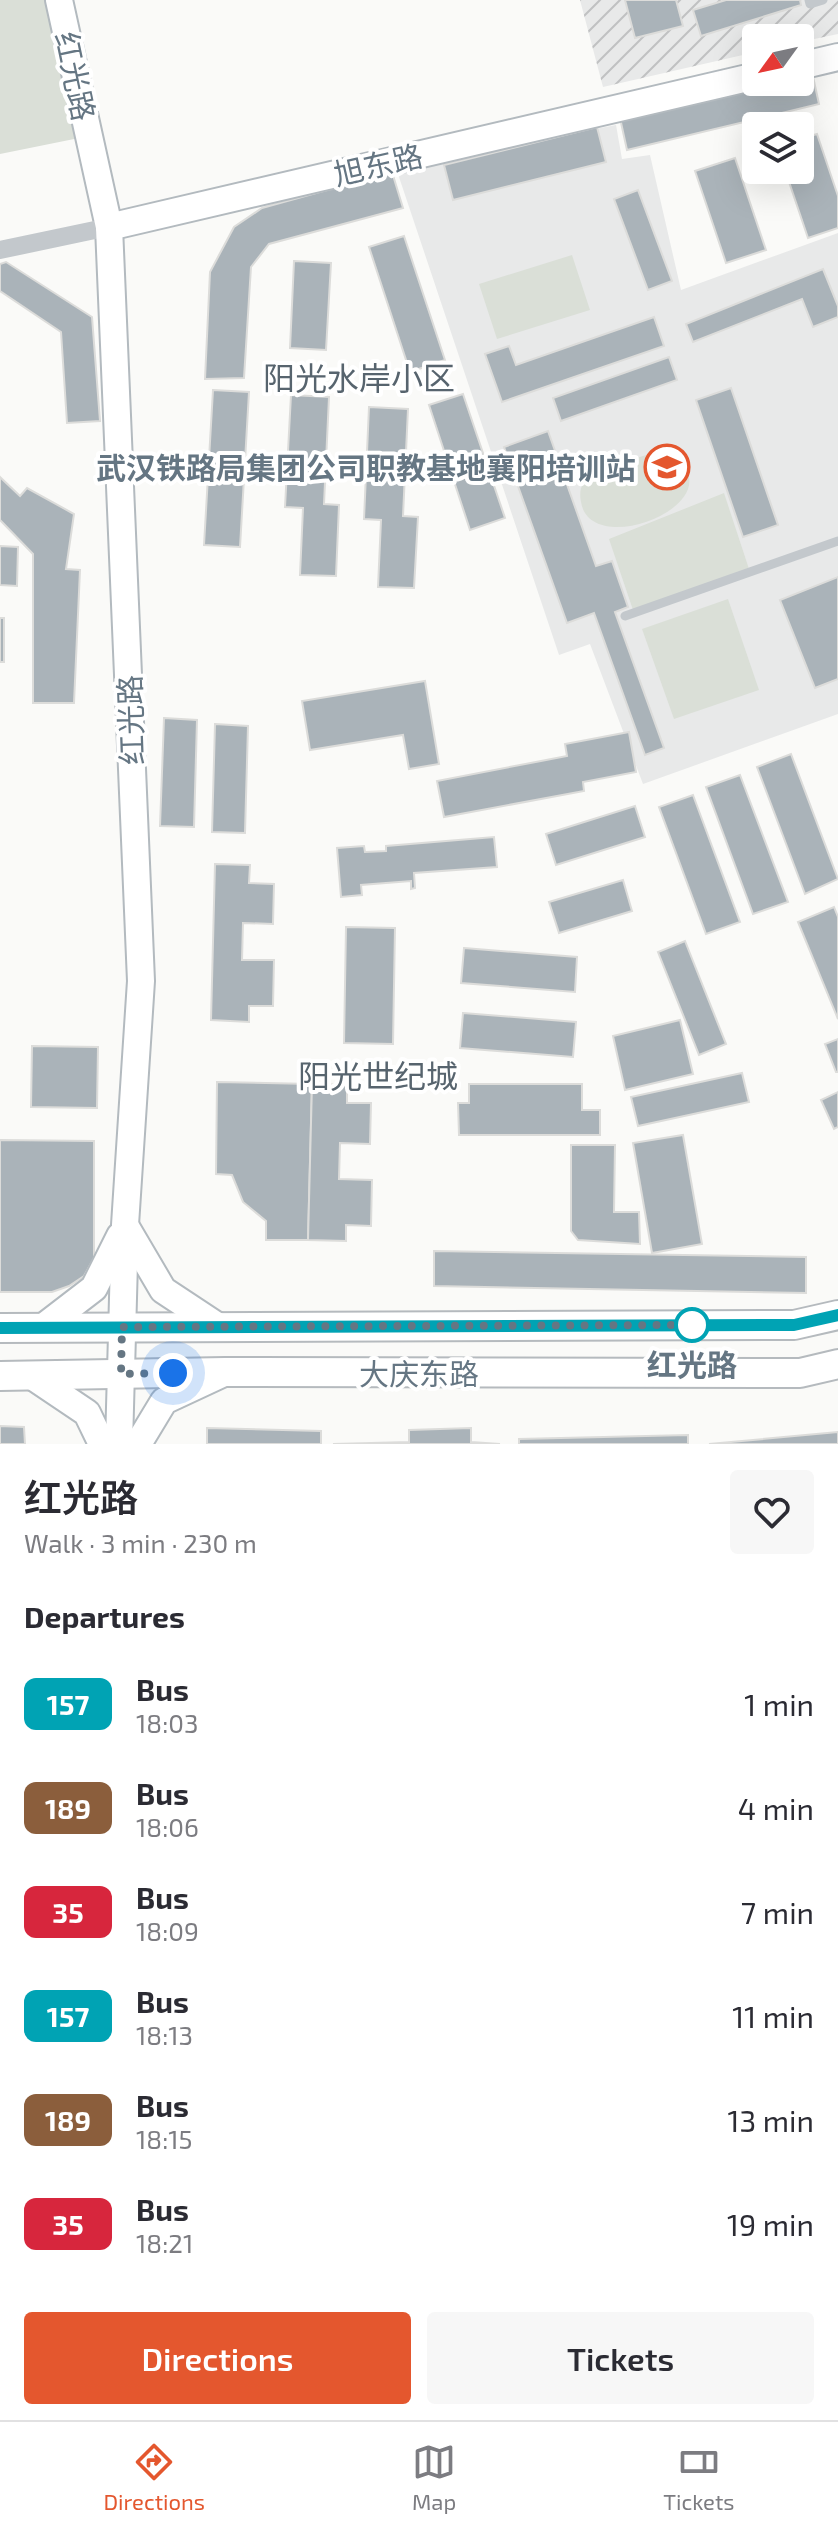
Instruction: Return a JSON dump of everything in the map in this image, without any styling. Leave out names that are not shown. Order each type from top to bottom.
[{"type":"main road","name":"大庆东路","points":[[0,1328],[794,1325],[838,1315]]},
{"type":"main road","name":"大庆东路","points":[[0,1376],[225,1372],[800,1373],[838,1364]]},
{"type":"street","name":"红光路","points":[[59,0],[109,227],[141,981],[125,1225],[119,1444]]},
{"type":"street","points":[[814,63],[838,57]]},
{"type":"street","name":"旭东路","points":[[0,250],[742,79]]},
{"type":"street","points":[[125,1225],[163,1290],[219,1327]]},
{"type":"street","points":[[42,1328],[94,1288],[125,1225]]},
{"type":"street","points":[[138,1444],[164,1401],[225,1372]]},
{"type":"street","points":[[32,1376],[87,1413],[102,1444]]},
{"type":"lane","points":[[809,0],[810,4],[823,0]]},
{"type":"lane","points":[[625,616],[838,541]]},
{"type":"shaded area","points":[[0,0],[59,0],[89,136],[0,154]]},
{"type":"shaded area","points":[[580,0],[838,0],[838,34],[814,39],[814,24],[742,24],[742,55],[603,87]]},
{"type":"shaded area","name":"武汉铁路局集团公司职教基地襄阳培训站","points":[[616,125],[622,159],[650,155],[681,290],[838,233],[838,714],[643,784],[590,644],[559,655],[396,168]]},
{"type":"shaded area","points":[[572,255],[590,310],[497,339],[479,284]]},
{"type":"shaded area","points":[[664,450],[686,468],[689,487],[678,503],[658,517],[634,525],[610,527],[591,519],[581,502],[580,492],[594,470]]},
{"type":"shaded area","points":[[724,493],[750,572],[634,613],[609,539]]},
{"type":"shaded area","points":[[728,599],[759,690],[674,719],[642,629]]},
{"type":"building","points":[[625,0],[676,0],[683,26],[635,38]]},
{"type":"building","points":[[726,0],[800,0],[801,5],[701,36],[693,10]]},
{"type":"building","points":[[814,81],[819,104],[786,112],[742,112],[742,122],[627,150],[620,118],[742,89],[742,96],[814,96]]},
{"type":"building","points":[[597,127],[606,162],[453,200],[444,165]]},
{"type":"building","points":[[817,134],[838,196],[838,228],[808,238],[790,184],[814,184],[814,135]]},
{"type":"building","points":[[735,158],[766,250],[726,263],[695,171]]},
{"type":"building","points":[[392,172],[403,208],[269,244],[251,267],[244,378],[205,379],[210,272],[234,227],[262,208]]},
{"type":"building","points":[[638,190],[672,281],[648,290],[614,199]]},
{"type":"building","points":[[404,236],[445,360],[410,372],[369,247]]},
{"type":"building","points":[[294,261],[331,263],[326,350],[290,348]]},
{"type":"building","points":[[6,262],[92,317],[100,421],[67,423],[61,332],[0,291],[0,264]]},
{"type":"building","points":[[823,269],[838,306],[838,317],[813,327],[802,299],[693,342],[686,324]]},
{"type":"building","points":[[654,317],[664,346],[502,402],[485,354],[509,346],[516,365]]},
{"type":"building","points":[[669,357],[677,380],[561,421],[553,398]]},
{"type":"building","points":[[731,388],[778,525],[743,537],[696,400]]},
{"type":"building","points":[[213,390],[249,392],[240,547],[204,545]]},
{"type":"building","points":[[463,394],[505,518],[470,530],[429,405]]},
{"type":"building","points":[[291,395],[329,397],[324,504],[339,505],[336,576],[300,575],[303,508],[285,507]]},
{"type":"building","points":[[369,407],[408,409],[403,516],[418,517],[414,588],[378,587],[381,520],[364,519]]},
{"type":"building","points":[[548,431],[596,566],[612,561],[628,607],[615,612],[664,748],[645,755],[594,613],[567,623],[504,447]]},
{"type":"building","points":[[0,477],[20,496],[27,488],[74,514],[66,569],[80,570],[74,703],[33,703],[33,554],[0,520]]},
{"type":"building","points":[[0,546],[18,547],[17,586],[0,585]]},
{"type":"building","points":[[838,577],[838,679],[815,688],[780,600]]},
{"type":"building","points":[[0,618],[4,618],[4,662],[0,662]]},
{"type":"building","points":[[425,681],[439,764],[409,769],[403,735],[310,750],[302,701]]},
{"type":"building","points":[[164,718],[197,720],[194,827],[160,826]]},
{"type":"building","points":[[215,724],[248,726],[245,833],[212,832]]},
{"type":"building","points":[[629,732],[636,772],[583,782],[584,791],[444,817],[437,781],[567,756],[565,744]]},
{"type":"building","points":[[791,754],[838,879],[805,894],[757,767]]},
{"type":"building","points":[[740,775],[788,902],[753,914],[706,787]]},
{"type":"building","points":[[693,795],[740,922],[706,934],[659,807]]},
{"type":"building","points":[[635,806],[645,837],[556,865],[546,834]]},
{"type":"building","points":[[494,837],[497,867],[414,873],[415,888],[411,889],[411,881],[361,885],[362,895],[341,897],[337,848],[364,846],[365,852],[386,851],[386,846]]},
{"type":"building","points":[[215,864],[250,865],[249,883],[274,884],[273,924],[243,923],[242,960],[274,960],[273,1006],[249,1006],[249,1022],[211,1020]]},
{"type":"building","points":[[623,880],[632,911],[559,933],[549,902]]},
{"type":"building","points":[[834,907],[838,917],[838,1019],[798,922]]},
{"type":"building","points":[[346,927],[395,928],[393,1044],[344,1043]]},
{"type":"building","points":[[685,941],[726,1044],[699,1055],[658,952]]},
{"type":"building","points":[[464,948],[577,957],[575,992],[461,983]]},
{"type":"building","points":[[463,1013],[576,1022],[573,1057],[460,1048]]},
{"type":"building","points":[[680,1020],[693,1074],[625,1090],[613,1036]]},
{"type":"building","points":[[838,1039],[838,1072],[836,1072],[825,1044]]},
{"type":"building","points":[[32,1046],[98,1047],[97,1108],[31,1107]]},
{"type":"building","points":[[742,1073],[749,1102],[638,1126],[631,1097]]},
{"type":"building","points":[[217,1082],[312,1084],[308,1240],[266,1240],[266,1221],[243,1202],[232,1175],[216,1174]]},
{"type":"building","points":[[312,1084],[347,1085],[347,1103],[371,1103],[370,1144],[340,1143],[339,1179],[372,1180],[371,1226],[346,1225],[346,1241],[308,1240]]},
{"type":"building","points":[[469,1084],[582,1084],[582,1110],[600,1110],[600,1135],[459,1135],[458,1103],[469,1103]]},
{"type":"building","points":[[838,1092],[838,1127],[834,1129],[821,1100]]},
{"type":"building","points":[[683,1135],[702,1244],[652,1253],[633,1143]]},
{"type":"building","points":[[0,1140],[94,1141],[94,1258],[84,1276],[69,1286],[52,1292],[0,1292]]},
{"type":"building","points":[[571,1145],[615,1145],[614,1212],[639,1212],[640,1244],[578,1240],[571,1231]]},
{"type":"building","points":[[434,1251],[806,1257],[806,1293],[434,1286]]},
{"type":"building","points":[[0,1426],[24,1427],[25,1444],[0,1444]]},
{"type":"building","points":[[207,1428],[321,1431],[321,1444],[207,1444]]},
{"type":"building","points":[[471,1428],[471,1442],[500,1444],[333,1444],[409,1442],[409,1430]]},
{"type":"building","points":[[838,1432],[838,1444],[709,1444]]},
{"type":"building","points":[[688,1435],[688,1444],[519,1444],[519,1439]]},
{"type":"bus line","name":"157","points":[[0,1328],[794,1325],[838,1315]]},
{"type":"place","name":"武汉铁路局集团公司职教基地襄阳培训站","points":[[667,467]]},
{"type":"place","name":"红光路","points":[[692,1325]]},
{"type":"district","name":"阳光水岸小区","points":[[359,377]]},
{"type":"district","name":"阳光世纪城","points":[[378,1075]]},
{"type":"route","points":[[173,1373],[121,1374],[122,1327],[692,1325]]}]
